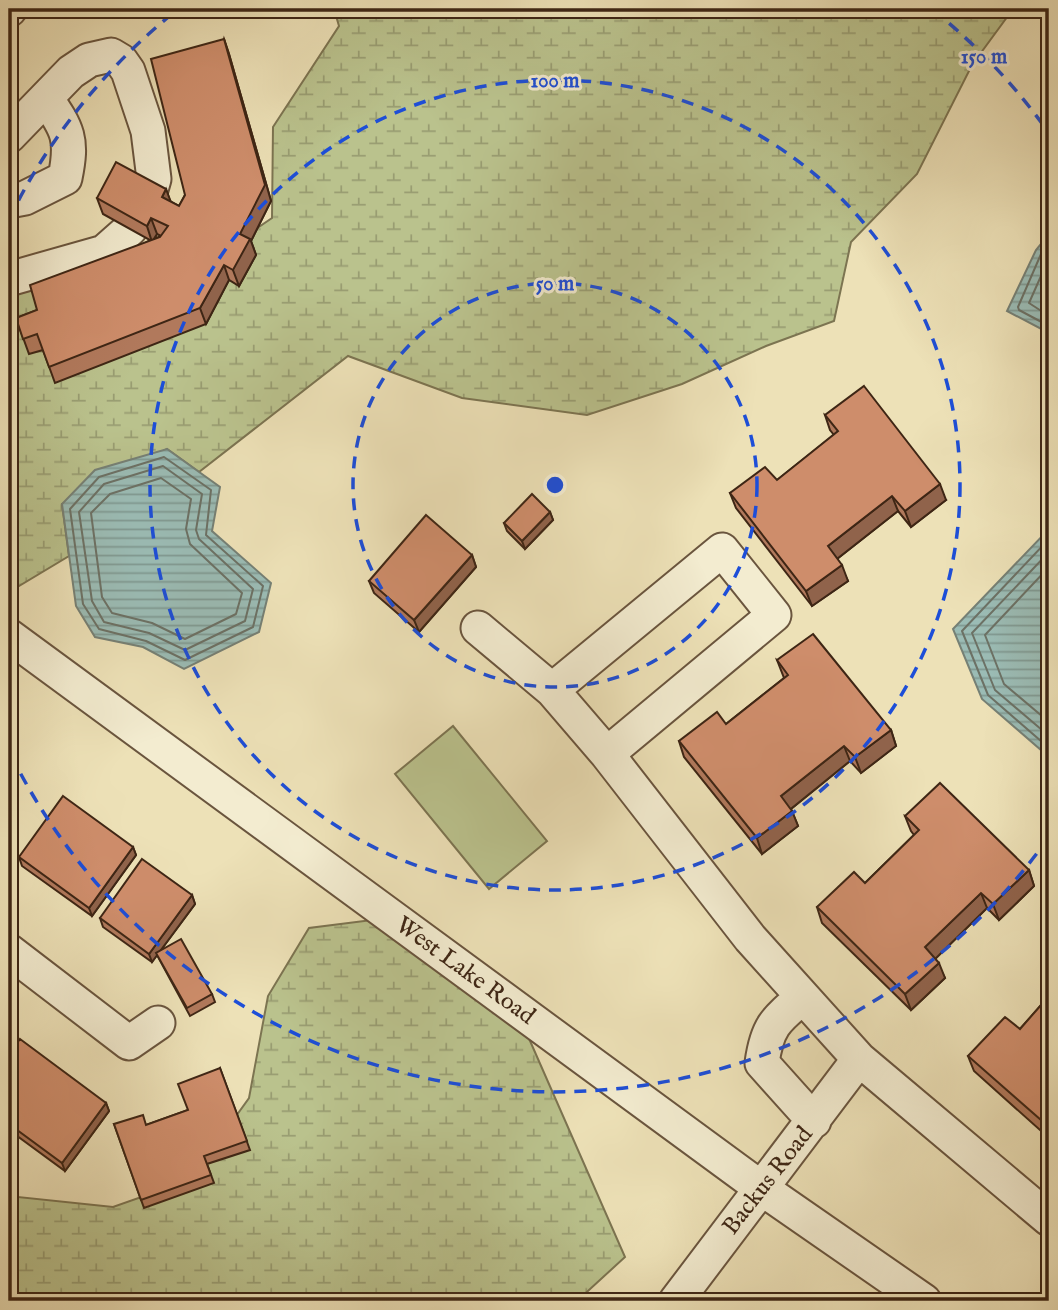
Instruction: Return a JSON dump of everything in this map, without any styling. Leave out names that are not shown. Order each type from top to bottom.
[{"type":"street","points":[[9,136],[71,72],[89,60],[111,55],[121,61],[128,71],[148,131],[154,179],[150,193]]},
{"type":"street","points":[[9,201],[25,198],[65,178],[70,151],[63,123],[46,98]]},
{"type":"street","points":[[9,279],[104,252],[130,229]]},
{"type":"street","points":[[552,691],[722,550],[774,615],[607,754]]},
{"type":"street","points":[[478,628],[552,691],[607,754],[750,938],[859,1059],[1049,1219]]},
{"type":"street","name":"West Lake Road","points":[[9,636],[761,1188],[923,1301]]},
{"type":"street","points":[[9,951],[129,1043],[158,1023]]},
{"type":"street","points":[[803,997],[780,1016],[766,1037],[762,1063],[814,1121]]},
{"type":"street","name":"Backus Road","points":[[676,1301],[859,1059]]},
{"type":"green space","points":[[334,9],[1013,9],[972,65],[917,174],[851,242],[834,321],[766,346],[682,384],[587,415],[462,398],[348,356],[199,472],[167,449],[62,504],[69,556],[9,592],[9,281],[207,262],[272,218],[273,127],[339,26]]},
{"type":"green space","points":[[453,726],[547,841],[489,889],[395,774]]},
{"type":"green space","points":[[372,920],[527,1034],[625,1257],[577,1301],[9,1301],[9,1196],[113,1207],[190,1180],[249,1098],[268,996],[309,928]]},
{"type":"water","points":[[1049,234],[1049,333],[1007,311],[1036,250]]},
{"type":"water","points":[[167,449],[220,487],[212,531],[271,583],[259,632],[184,669],[143,647],[95,637],[76,606],[62,504],[95,470]]},
{"type":"water","points":[[1049,529],[1049,757],[982,699],[953,629]]},
{"type":"building","points":[[224,39],[265,185],[240,234],[250,239],[233,270],[224,265],[200,308],[49,367],[37,334],[23,339],[16,318],[37,310],[30,285],[160,237],[168,226],[151,218],[147,226],[97,198],[116,162],[166,189],[162,197],[179,206],[185,195],[151,59]]},
{"type":"building","points":[[864,386],[940,484],[905,511],[892,496],[828,546],[842,565],[806,591],[730,493],[765,467],[777,480],[838,431],[825,415]]},
{"type":"building","points":[[532,494],[550,512],[522,541],[504,523]]},
{"type":"building","points":[[426,515],[472,555],[414,620],[369,581]]},
{"type":"building","points":[[813,634],[891,730],[855,757],[844,746],[781,796],[792,811],[757,838],[679,741],[717,712],[726,724],[788,675],[777,660]]},
{"type":"building","points":[[940,783],[1029,870],[993,904],[981,893],[925,947],[939,963],[905,994],[817,907],[854,872],[865,883],[919,830],[905,816]]},
{"type":"building","points":[[63,796],[133,847],[89,908],[19,857]]},
{"type":"building","points":[[142,859],[192,895],[149,954],[100,918]]},
{"type":"building","points":[[181,939],[212,994],[187,1008],[156,953]]},
{"type":"building","points":[[1049,996],[1049,1127],[968,1056],[1005,1017],[1020,1029]]},
{"type":"building","points":[[9,1022],[15,1027],[9,1036]]},
{"type":"building","points":[[20,1039],[106,1103],[62,1163],[9,1124],[9,1054]]},
{"type":"building","points":[[220,1068],[247,1141],[204,1156],[211,1175],[141,1200],[114,1124],[143,1115],[146,1125],[188,1110],[178,1084]]}]
